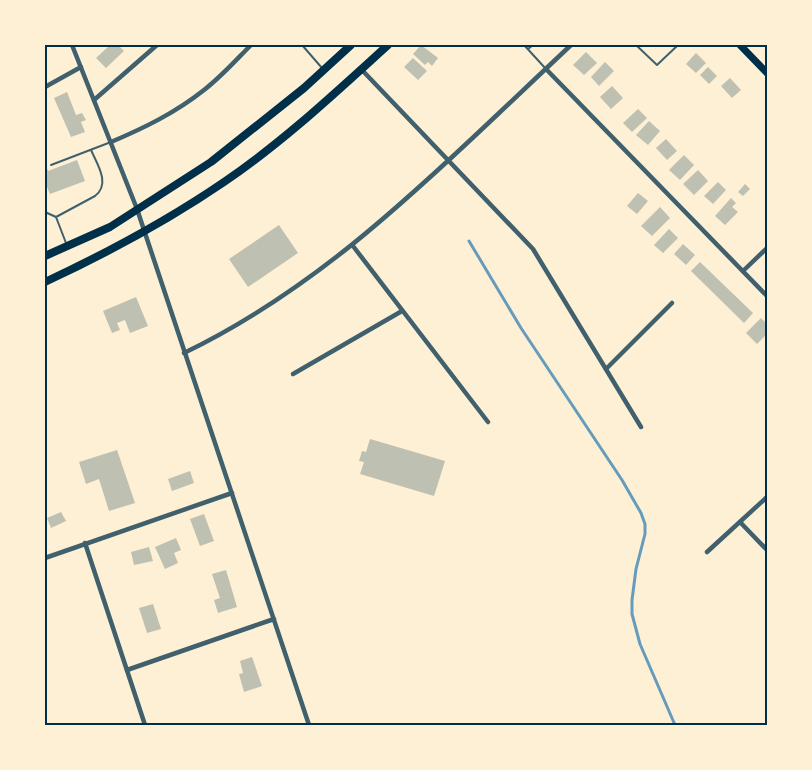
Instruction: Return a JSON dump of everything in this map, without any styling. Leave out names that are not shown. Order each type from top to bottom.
[{"type":"highway","points":[[45,256],[110,227],[211,162],[262,123],[351,45]]},
{"type":"highway","points":[[45,282],[106,254],[225,182],[325,103],[388,45]]},
{"type":"main road","points":[[740,45],[767,73]]},
{"type":"street","points":[[72,45],[145,231],[183,353],[309,725]]},
{"type":"street","points":[[94,100],[157,45]]},
{"type":"street","points":[[111,142],[150,126],[179,109],[206,89],[251,45]]},
{"type":"street","points":[[183,353],[210,340],[289,292],[353,246],[449,162],[571,45]]},
{"type":"street","points":[[45,87],[81,67]]},
{"type":"street","points":[[361,69],[533,249],[641,428]]},
{"type":"street","points":[[546,69],[767,296]]},
{"type":"street","points":[[353,246],[488,422]]},
{"type":"street","points":[[743,271],[767,248]]},
{"type":"street","points":[[606,369],[672,303]]},
{"type":"street","points":[[293,374],[402,311]]},
{"type":"street","points":[[45,558],[232,493]]},
{"type":"street","points":[[707,552],[767,497]]},
{"type":"street","points":[[740,522],[767,550]]},
{"type":"street","points":[[85,543],[146,725]]},
{"type":"street","points":[[127,670],[274,619]]},
{"type":"lane","points":[[302,45],[324,70]]},
{"type":"lane","points":[[524,45],[546,69]]},
{"type":"lane","points":[[528,50],[533,45]]},
{"type":"lane","points":[[636,45],[657,65],[678,45]]},
{"type":"lane","points":[[51,165],[111,142]]},
{"type":"lane","points":[[56,217],[101,192],[103,184],[92,150]]},
{"type":"lane","points":[[45,212],[56,217],[68,246]]},
{"type":"building","points":[[110,45],[118,45],[124,51],[106,68],[96,58]]},
{"type":"building","points":[[421,45],[438,58],[432,66],[428,62],[425,65],[413,54]]},
{"type":"building","points":[[586,52],[597,63],[584,75],[573,65]]},
{"type":"building","points":[[696,53],[706,63],[696,73],[686,64]]},
{"type":"building","points":[[413,58],[427,71],[418,80],[404,67]]},
{"type":"building","points":[[605,62],[614,71],[599,86],[591,77]]},
{"type":"building","points":[[708,67],[717,76],[709,84],[700,75]]},
{"type":"building","points":[[730,78],[741,90],[732,98],[721,86]]},
{"type":"building","points":[[612,86],[623,98],[611,109],[600,97]]},
{"type":"building","points":[[67,92],[76,115],[82,113],[86,120],[81,122],[85,132],[71,137],[54,98]]},
{"type":"building","points":[[638,109],[647,118],[632,132],[623,123]]},
{"type":"building","points":[[649,121],[660,131],[648,145],[636,135]]},
{"type":"building","points":[[666,139],[677,151],[667,160],[656,148]]},
{"type":"building","points":[[684,155],[694,165],[680,180],[669,170]]},
{"type":"building","points":[[77,160],[85,181],[50,194],[45,182],[45,163],[48,171]]},
{"type":"building","points":[[698,170],[708,181],[694,195],[683,184]]},
{"type":"building","points":[[718,182],[726,190],[713,204],[704,196]]},
{"type":"building","points":[[745,184],[750,189],[743,196],[738,192]]},
{"type":"building","points":[[638,193],[648,201],[637,214],[627,206]]},
{"type":"building","points":[[731,198],[736,203],[732,207],[738,212],[725,225],[715,216]]},
{"type":"building","points":[[660,207],[670,218],[652,236],[641,226]]},
{"type":"building","points":[[279,225],[298,253],[248,287],[229,259]]},
{"type":"building","points":[[669,229],[678,238],[663,253],[654,245]]},
{"type":"building","points":[[683,244],[695,255],[686,265],[674,254]]},
{"type":"building","points":[[700,262],[753,313],[744,323],[691,271]]},
{"type":"building","points":[[136,297],[148,326],[130,333],[125,320],[117,323],[120,330],[112,333],[103,311]]},
{"type":"building","points":[[761,318],[767,324],[767,334],[757,344],[746,333]]},
{"type":"building","points":[[370,439],[445,461],[434,496],[360,474],[364,462],[359,461],[362,451],[366,452]]},
{"type":"building","points":[[117,450],[135,503],[109,511],[99,479],[86,484],[79,462]]},
{"type":"building","points":[[190,471],[194,483],[172,491],[168,479]]},
{"type":"building","points":[[61,512],[66,521],[51,528],[47,518]]},
{"type":"building","points":[[204,514],[214,541],[200,546],[190,519]]},
{"type":"building","points":[[176,538],[181,550],[174,553],[178,563],[165,569],[155,547]]},
{"type":"building","points":[[149,547],[153,561],[134,565],[131,552]]},
{"type":"building","points":[[226,570],[237,607],[218,613],[214,600],[220,598],[212,574]]},
{"type":"building","points":[[153,604],[161,629],[147,633],[139,608]]},
{"type":"building","points":[[252,657],[262,686],[244,692],[239,674],[243,673],[240,661]]},
{"type":"waterway","points":[[469,241],[521,328],[622,480],[641,513],[645,524],[645,534],[636,569],[632,614],[640,644],[675,725]]}]
